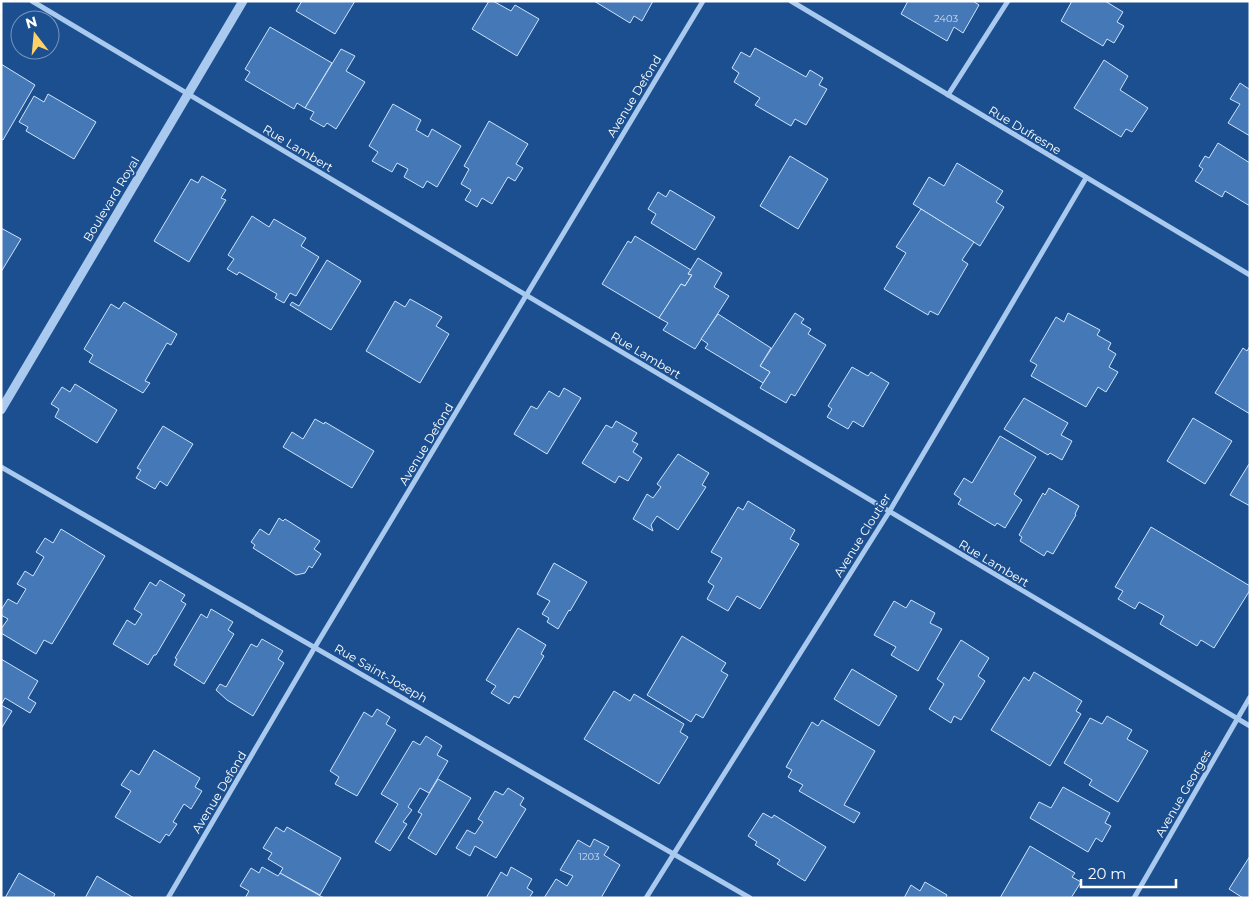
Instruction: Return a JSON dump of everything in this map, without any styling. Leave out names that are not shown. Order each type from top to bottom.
[{"type":"street","name":"Rue Lambert","points":[[32,1],[1250,726]]},
{"type":"street","name":"Boulevard Royal","points":[[1,410],[243,1]]},
{"type":"street","name":"Avenue Defond","points":[[168,898],[703,1]]},
{"type":"street","name":"Rue Dufresne","points":[[791,1],[1250,275]]},
{"type":"street","points":[[948,95],[1008,1]]},
{"type":"street","name":"Avenue Cloutier","points":[[646,898],[888,512],[1086,178]]},
{"type":"street","name":"Rue Saint-Joseph","points":[[1,467],[750,898]]},
{"type":"street","name":"Avenue Georges","points":[[1134,898],[1250,697]]},
{"type":"building","points":[[302,1],[355,1],[335,34],[296,11]]},
{"type":"building","points":[[489,1],[493,1],[511,11],[515,5],[539,19],[517,56],[472,29]]},
{"type":"building","points":[[594,1],[653,1],[642,21],[634,16],[630,23]]},
{"type":"building","points":[[908,1],[973,1],[979,5],[963,33],[954,27],[947,41],[901,14]]},
{"type":"building","points":[[1072,1],[1105,1],[1123,12],[1117,22],[1124,26],[1114,43],[1107,39],[1103,46],[1061,21]]},
{"type":"building","points":[[270,27],[332,63],[305,108],[297,103],[294,109],[245,80],[250,72],[245,69]]},
{"type":"building","points":[[755,48],[806,77],[810,70],[823,78],[819,85],[827,89],[806,125],[795,119],[791,126],[755,105],[760,98],[734,82],[739,73],[732,68],[741,52],[750,57]]},
{"type":"building","points":[[341,49],[355,56],[346,71],[365,82],[336,129],[327,123],[324,127],[310,119],[314,112],[305,108]]},
{"type":"building","points":[[1104,60],[1128,76],[1120,90],[1148,108],[1132,132],[1126,129],[1121,137],[1074,108]]},
{"type":"building","points":[[1,64],[35,85],[3,140],[1,139]]},
{"type":"building","points":[[1240,83],[1250,89],[1250,136],[1228,123],[1240,104],[1230,99]]},
{"type":"building","points":[[48,94],[96,122],[74,159],[26,131],[28,127],[19,122],[34,96],[44,102]]},
{"type":"building","points":[[393,104],[421,120],[416,130],[428,137],[432,129],[461,146],[437,187],[427,181],[423,188],[404,177],[408,169],[397,163],[392,172],[372,161],[378,152],[369,146]]},
{"type":"building","points":[[489,121],[528,144],[516,164],[523,168],[515,181],[508,177],[492,204],[482,198],[477,207],[465,200],[471,190],[461,184],[469,169],[464,166]]},
{"type":"building","points":[[1218,143],[1250,163],[1250,206],[1225,191],[1222,197],[1195,181],[1203,169],[1199,166],[1205,156],[1209,158]]},
{"type":"building","points":[[790,156],[828,179],[798,229],[760,206]]},
{"type":"building","points":[[957,163],[1003,191],[996,202],[1004,207],[980,246],[913,204],[929,177],[944,186]]},
{"type":"building","points":[[202,176],[226,190],[221,198],[226,200],[189,262],[154,241],[191,179],[198,183]]},
{"type":"building","points":[[670,190],[715,217],[695,250],[651,223],[656,214],[648,209],[658,192],[666,197]]},
{"type":"building","points":[[921,209],[974,242],[962,260],[968,264],[938,315],[930,311],[928,315],[884,289],[906,253],[896,247]]},
{"type":"building","points":[[252,216],[269,227],[274,219],[306,238],[301,246],[319,257],[296,296],[290,293],[284,303],[275,298],[277,294],[239,272],[237,275],[227,269],[234,259],[228,255]]},
{"type":"building","points":[[1,228],[21,239],[1,272]]},
{"type":"building","points":[[635,236],[691,270],[688,274],[692,275],[685,286],[681,284],[659,318],[602,284],[628,241],[631,243]]},
{"type":"building","points":[[698,258],[722,273],[714,287],[729,296],[695,349],[663,330],[668,323],[659,318],[681,284],[685,286],[692,275],[688,274]]},
{"type":"building","points":[[327,260],[361,281],[331,330],[290,305],[292,302],[299,306]]},
{"type":"building","points":[[410,299],[442,317],[436,326],[449,334],[420,383],[366,351],[395,301],[405,307]]},
{"type":"building","points":[[124,302],[177,334],[171,345],[167,343],[145,381],[150,383],[143,393],[89,362],[93,355],[84,349],[111,304],[119,309]]},
{"type":"building","points":[[795,313],[804,319],[801,323],[811,329],[808,334],[826,345],[795,396],[791,394],[786,403],[760,388],[770,372],[760,366]]},
{"type":"building","points":[[1068,313],[1100,330],[1097,335],[1111,343],[1108,349],[1116,354],[1109,367],[1118,372],[1106,392],[1098,387],[1086,407],[1031,376],[1037,365],[1030,361],[1056,317],[1064,322]]},
{"type":"building","points":[[718,314],[771,348],[760,366],[770,372],[763,383],[705,348],[708,344],[701,339]]},
{"type":"building","points":[[1250,346],[1250,414],[1215,393],[1243,348],[1247,351]]},
{"type":"building","points":[[852,367],[868,376],[871,372],[889,383],[863,427],[853,421],[848,429],[827,417],[832,409],[828,406]]},
{"type":"building","points":[[75,384],[117,410],[97,443],[55,417],[59,409],[51,404],[62,387],[70,392]]},
{"type":"building","points":[[564,388],[581,398],[547,454],[514,434],[531,406],[537,409],[549,391],[559,397]]},
{"type":"building","points":[[1024,398],[1068,423],[1061,435],[1072,441],[1062,460],[1050,453],[1048,455],[1004,429]]},
{"type":"building","points":[[1193,418],[1232,441],[1205,484],[1167,461]]},
{"type":"building","points":[[315,419],[324,424],[325,422],[374,451],[352,488],[283,447],[292,432],[303,439]]},
{"type":"building","points":[[616,421],[637,433],[632,441],[638,444],[633,452],[642,458],[628,481],[619,476],[615,483],[582,463],[606,425],[612,428]]},
{"type":"building","points":[[163,426],[193,444],[167,486],[160,481],[155,489],[136,478],[141,470],[137,468]]},
{"type":"building","points":[[1000,436],[1036,457],[1014,494],[1022,500],[1005,528],[997,523],[995,526],[958,504],[961,499],[954,494],[964,478],[972,483]]},
{"type":"building","points":[[678,454],[709,473],[702,485],[706,487],[678,530],[657,516],[651,525],[653,531],[633,519],[647,494],[653,498],[661,487],[657,484]]},
{"type":"building","points":[[1250,464],[1250,506],[1230,495]]},
{"type":"building","points":[[1049,488],[1079,506],[1076,515],[1053,554],[1047,551],[1044,556],[1020,541],[1022,537],[1019,535],[1043,493],[1045,495]]},
{"type":"building","points":[[748,501],[795,530],[790,539],[799,544],[760,609],[737,596],[728,611],[707,599],[714,586],[708,582],[722,558],[711,552],[738,507],[743,510]]},
{"type":"building","points":[[279,518],[283,521],[285,519],[320,541],[314,549],[321,554],[312,568],[309,566],[305,573],[296,575],[253,548],[255,545],[251,542],[260,529],[269,535]]},
{"type":"building","points":[[1151,527],[1250,586],[1250,590],[1214,648],[1201,640],[1197,646],[1160,624],[1164,616],[1139,602],[1135,609],[1118,599],[1123,591],[1115,587]]},
{"type":"building","points":[[61,529],[105,556],[52,644],[44,640],[36,654],[1,633],[1,629],[8,619],[1,615],[1,610],[8,599],[17,604],[26,589],[17,584],[25,571],[33,576],[44,557],[36,552],[45,538],[53,543]]},
{"type":"building","points":[[554,563],[587,582],[558,629],[547,622],[549,618],[542,614],[550,601],[537,594]]},
{"type":"building","points":[[160,580],[185,595],[181,601],[186,604],[156,655],[154,655],[148,665],[113,644],[127,620],[135,625],[142,614],[134,609],[150,582],[156,586]]},
{"type":"building","points":[[911,600],[935,613],[930,623],[942,629],[918,671],[891,655],[896,647],[874,635],[894,601],[906,608]]},
{"type":"building","points":[[211,609],[233,622],[228,630],[234,634],[204,684],[174,665],[177,659],[175,658],[201,614],[207,618]]},
{"type":"building","points":[[518,628],[546,645],[541,654],[544,656],[519,698],[514,696],[509,704],[491,693],[496,686],[486,680]]},
{"type":"building","points":[[682,636],[726,663],[721,671],[728,675],[703,718],[696,714],[691,722],[647,695]]},
{"type":"building","points":[[262,639],[283,651],[278,659],[284,663],[253,716],[227,700],[216,690],[220,684],[226,687],[251,644],[257,647]]},
{"type":"building","points":[[961,640],[989,658],[978,676],[985,681],[961,720],[954,716],[951,723],[929,709],[944,684],[937,679]]},
{"type":"building","points":[[1,659],[38,681],[28,698],[36,703],[30,713],[5,698],[1,705]]},
{"type":"building","points":[[852,669],[897,696],[879,726],[834,699]]},
{"type":"building","points":[[1034,672],[1082,701],[1076,711],[1081,714],[1050,766],[991,730],[1024,677],[1029,681]]},
{"type":"building","points":[[614,691],[630,701],[634,694],[684,724],[680,732],[688,737],[659,784],[584,739]]},
{"type":"building","points":[[1,705],[12,711],[1,729]]},
{"type":"building","points":[[377,709],[390,717],[386,724],[396,730],[357,796],[335,784],[339,777],[330,771],[364,712],[372,717]]},
{"type":"building","points":[[1107,716],[1132,730],[1127,739],[1148,751],[1118,802],[1089,785],[1092,780],[1064,763],[1090,718],[1102,724]]},
{"type":"building","points":[[822,720],[875,751],[844,805],[860,813],[854,823],[799,791],[803,785],[788,777],[792,770],[786,767],[812,722],[818,726]]},
{"type":"building","points":[[426,736],[442,746],[437,755],[448,761],[429,793],[420,788],[408,807],[412,810],[403,822],[407,824],[390,851],[375,842],[398,804],[381,794],[413,741],[420,745]]},
{"type":"building","points":[[154,750],[200,778],[195,787],[202,791],[191,809],[184,804],[173,822],[177,824],[169,836],[166,834],[160,843],[115,817],[131,791],[121,785],[131,770],[139,775]]},
{"type":"building","points":[[438,779],[471,798],[436,855],[408,838],[422,814],[418,812]]},
{"type":"building","points":[[1063,787],[1110,813],[1105,823],[1111,826],[1102,842],[1096,838],[1088,852],[1030,818],[1039,802],[1051,808]]},
{"type":"building","points":[[508,788],[524,798],[520,805],[526,809],[496,858],[475,846],[470,856],[456,848],[467,830],[475,834],[483,822],[478,819],[495,791],[503,795]]},
{"type":"building","points":[[763,813],[772,818],[774,815],[826,847],[805,881],[777,864],[780,860],[755,845],[757,842],[748,836]]},
{"type":"building","points":[[276,827],[284,832],[287,827],[341,858],[320,895],[280,873],[283,868],[268,859],[272,853],[263,848]]},
{"type":"building","points":[[594,839],[609,847],[604,855],[620,865],[601,898],[544,898],[556,879],[567,886],[573,876],[560,870],[578,840],[590,847]]},
{"type":"building","points":[[1030,846],[1075,873],[1072,877],[1081,882],[1071,898],[1000,898]]},
{"type":"building","points":[[1250,856],[1250,898],[1243,898],[1229,889]]},
{"type":"building","points":[[262,867],[278,876],[280,873],[324,898],[245,898],[249,891],[240,886],[251,868],[259,873]]},
{"type":"building","points":[[511,867],[532,879],[527,888],[533,892],[529,898],[486,898],[501,872],[507,876]]},
{"type":"building","points":[[19,873],[55,894],[53,898],[5,898]]},
{"type":"building","points":[[97,876],[134,898],[85,898]]},
{"type":"building","points":[[925,882],[947,895],[946,898],[904,898],[911,885],[920,891]]}]
